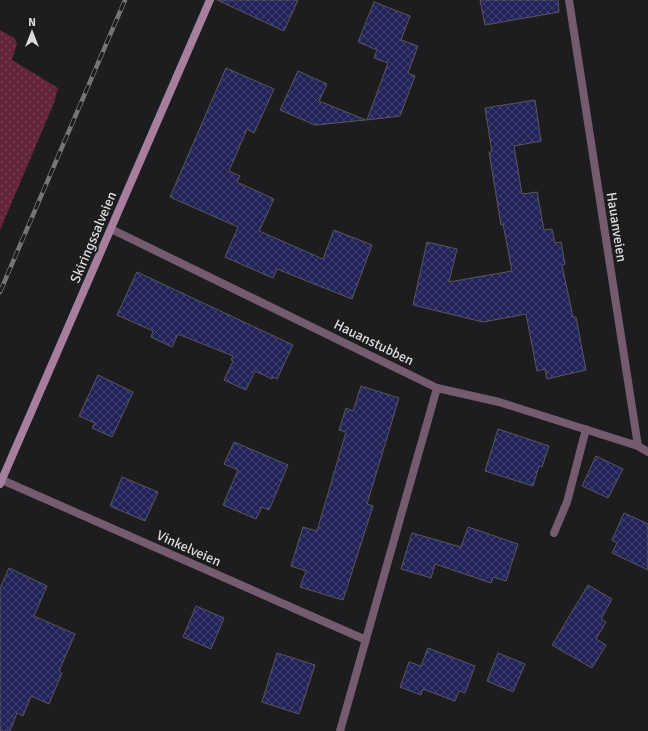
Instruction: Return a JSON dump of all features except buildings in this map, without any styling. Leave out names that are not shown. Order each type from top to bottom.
[{"type":"main road","name":"Skiringssalveien","points":[[1,482],[210,0]]},
{"type":"street","name":"Hauanveien","points":[[568,0],[638,446]]},
{"type":"street","name":"Hauanstubben","points":[[111,229],[437,388],[499,402],[638,446]]},
{"type":"street","points":[[340,731],[437,388]]},
{"type":"street","points":[[554,534],[567,502],[586,429]]},
{"type":"street","points":[[638,446],[648,452]]},
{"type":"street","name":"Vinkelveien","points":[[1,482],[366,640]]},
{"type":"shaded area","points":[[0,30],[14,38],[17,43],[12,60],[58,88],[54,103],[0,230]]},
{"type":"railway","points":[[0,292],[125,0]]}]
